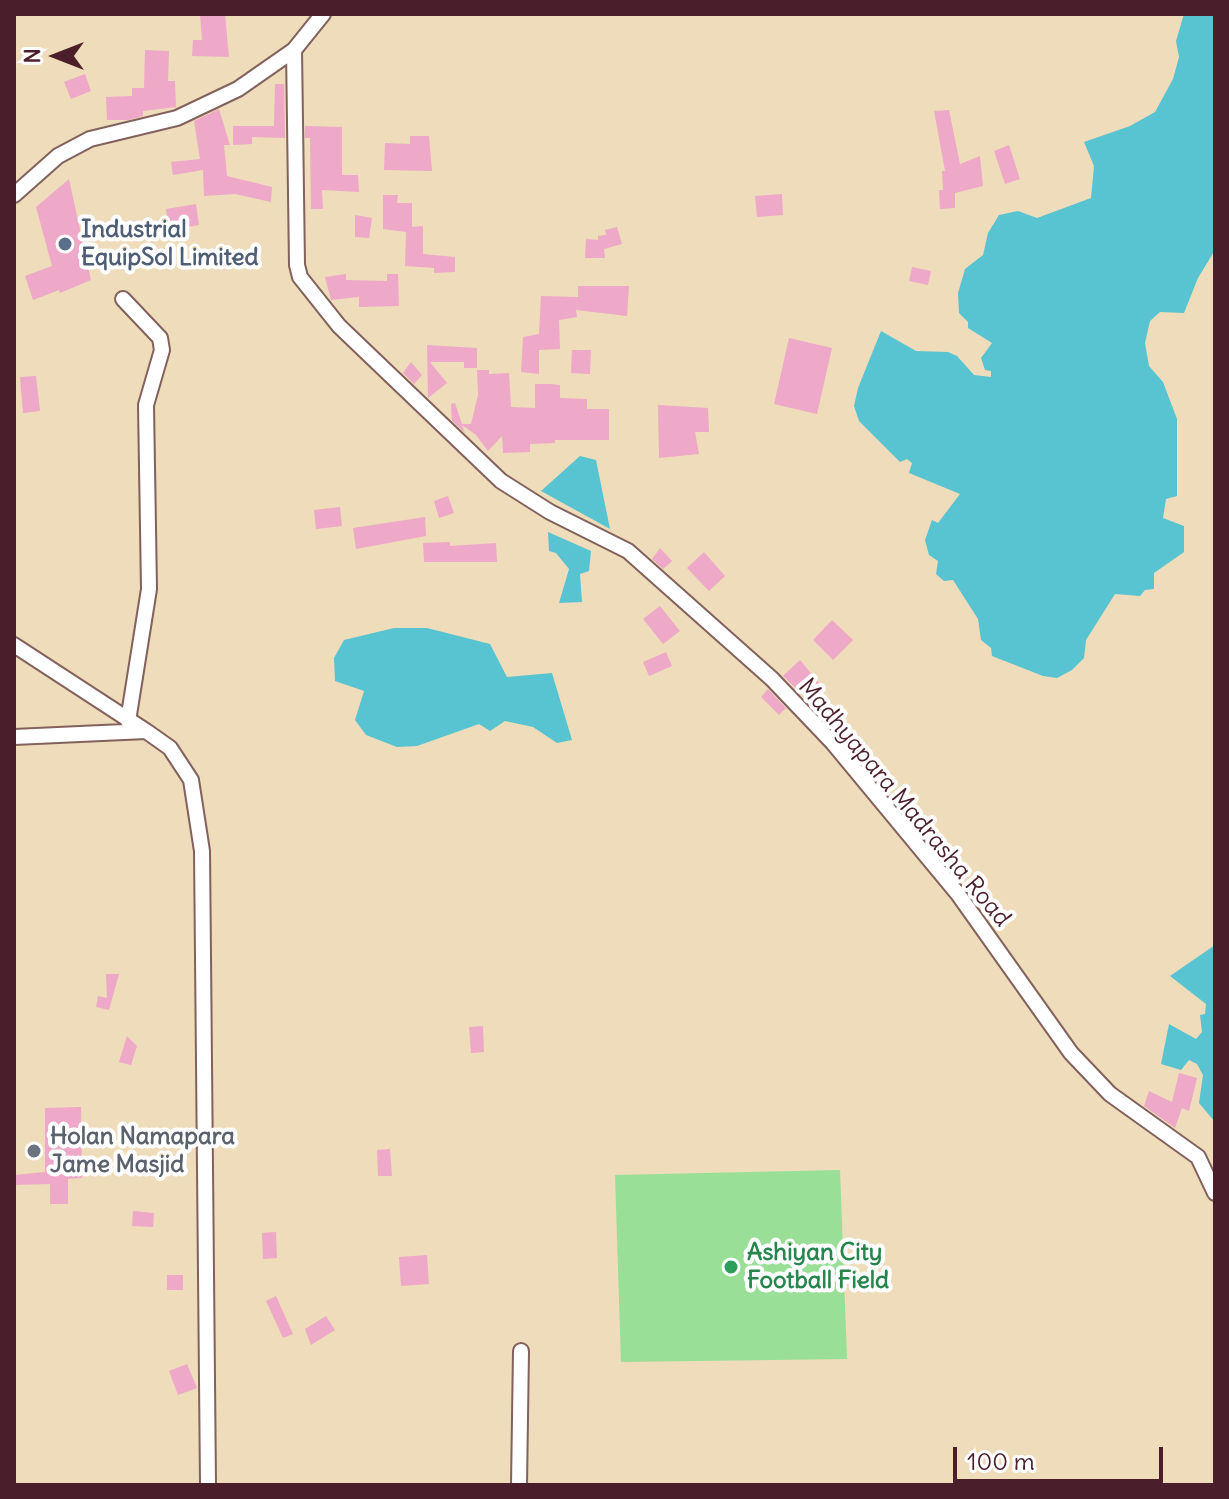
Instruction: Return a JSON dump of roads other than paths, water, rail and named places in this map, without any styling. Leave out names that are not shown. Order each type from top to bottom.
[{"type":"street","points":[[14,195],[69,150],[117,130],[177,118],[208,106],[294,50],[323,14]]},
{"type":"street","name":"Madhyapara Madrasha Road","points":[[294,50],[297,265],[300,277],[329,314],[423,410],[501,481],[550,512],[628,551],[772,679],[833,743],[958,894],[1071,1053],[1110,1094],[1198,1157],[1215,1193]]},
{"type":"street","points":[[123,299],[160,338],[162,350],[146,405],[149,589],[128,721]]},
{"type":"street","points":[[14,645],[170,748],[191,780],[202,851],[208,1485]]},
{"type":"street","points":[[14,737],[146,731]]},
{"type":"street","points":[[519,1485],[521,1351]]},
{"type":"water","points":[[1184,14],[1215,14],[1215,250],[1198,278],[1184,313],[1160,312],[1150,321],[1145,343],[1149,366],[1163,382],[1177,419],[1177,496],[1166,499],[1163,518],[1184,526],[1184,552],[1154,573],[1154,589],[1145,590],[1140,596],[1115,594],[1086,640],[1084,658],[1072,670],[1057,678],[1043,676],[992,656],[991,648],[981,640],[978,619],[953,580],[944,581],[936,574],[938,561],[929,555],[925,540],[932,520],[938,523],[960,494],[909,473],[912,463],[907,459],[900,462],[859,421],[854,406],[881,331],[916,351],[948,352],[957,356],[974,375],[991,377],[991,371],[985,370],[981,358],[992,343],[968,328],[968,322],[959,313],[958,293],[965,269],[983,255],[988,233],[999,215],[1018,211],[1037,218],[1091,198],[1094,166],[1084,142],[1130,126],[1155,112],[1173,79],[1179,57],[1176,41]]},
{"type":"water","points":[[580,456],[596,460],[610,529],[541,491]]},
{"type":"water","points":[[548,532],[591,551],[589,571],[580,574],[582,602],[559,603],[569,569],[556,553],[549,551]]},
{"type":"water","points":[[394,628],[427,628],[490,644],[507,677],[552,673],[572,740],[557,743],[533,727],[505,721],[490,731],[479,724],[417,746],[397,747],[366,735],[355,720],[364,691],[335,681],[334,658],[344,640]]},
{"type":"water","points":[[1215,945],[1215,1122],[1199,1103],[1203,1075],[1197,1064],[1189,1060],[1181,1070],[1161,1064],[1169,1024],[1196,1039],[1202,1032],[1200,1015],[1205,1014],[1206,1004],[1170,976]]},
{"type":"place","name":"Industrial EquipSol Limited","points":[[65,244]]},
{"type":"place","name":"Holan Namapara Jame Masjid","points":[[34,1151]]},
{"type":"place","name":"Ashiyan City Football Field","points":[[731,1267]]}]
